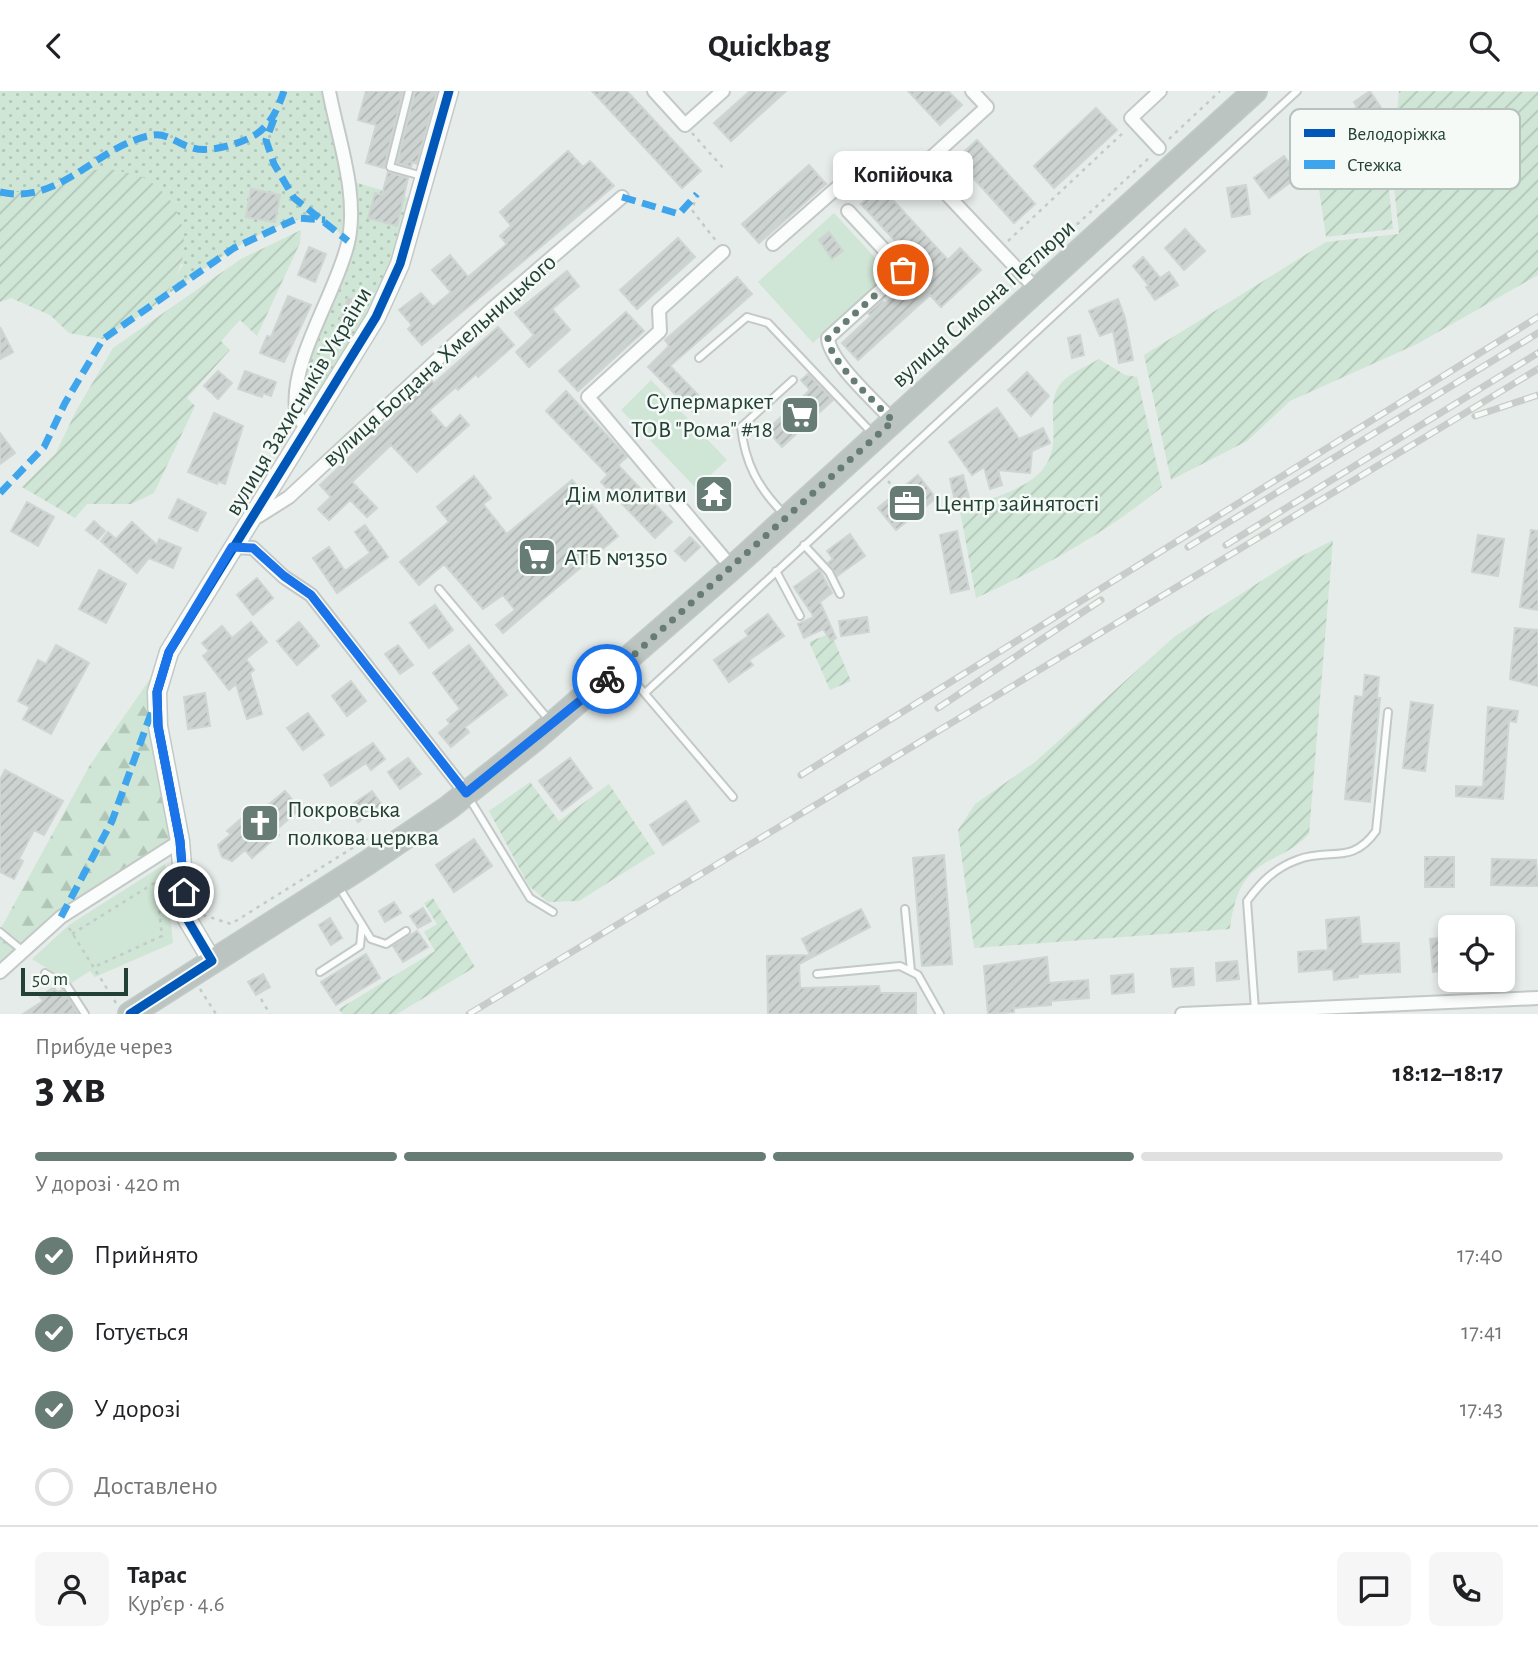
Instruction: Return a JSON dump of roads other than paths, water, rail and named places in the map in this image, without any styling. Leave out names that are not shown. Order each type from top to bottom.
[{"type":"highway","name":"вулиця Симона Петлюри","points":[[130,1014],[337,883],[466,793],[552,725],[732,568],[875,437],[887,415],[1030,282],[1255,91]]},
{"type":"street","points":[[306,428],[296,413],[297,380],[342,265],[352,206],[329,91]]},
{"type":"street","name":"вулиця Захисників України","points":[[212,961],[187,917],[180,841],[158,726],[157,692],[169,652],[376,317],[400,264],[449,91]]},
{"type":"street","points":[[654,91],[685,125],[723,91]]},
{"type":"street","points":[[774,244],[856,171],[921,167],[987,107],[972,91]]},
{"type":"street","points":[[1159,148],[1131,118],[1160,91]]},
{"type":"street","points":[[921,167],[1030,282]]},
{"type":"street","name":"вулиця Богдана Хмельницького","points":[[252,515],[259,516],[289,496],[493,308],[622,197]]},
{"type":"street","name":"вулиця Симона Петлюри","points":[[848,211],[903,270],[828,338],[828,345],[845,369],[887,415]]},
{"type":"street","points":[[723,252],[659,310],[660,331],[588,397],[732,568]]},
{"type":"street","points":[[232,547],[253,548],[284,576],[311,595],[466,793]]},
{"type":"street","points":[[0,972],[61,917],[180,841]]},
{"type":"street","points":[[1182,1014],[1538,998]]},
{"type":"lane","points":[[409,91],[390,167],[424,177]]},
{"type":"lane","points":[[645,693],[1297,91]]},
{"type":"lane","points":[[699,358],[747,317],[768,323],[875,437]]},
{"type":"lane","points":[[787,517],[761,486],[744,457],[741,427],[793,380]]},
{"type":"lane","points":[[804,545],[829,572],[840,594]]},
{"type":"lane","points":[[776,571],[800,616]]},
{"type":"lane","points":[[439,589],[552,725]]},
{"type":"lane","points":[[622,666],[733,797]]},
{"type":"lane","points":[[1255,1010],[1247,901],[1265,877],[1299,859],[1338,856],[1354,852],[1368,842],[1376,831],[1388,712]]},
{"type":"lane","points":[[466,793],[530,898],[553,912]]},
{"type":"lane","points":[[337,883],[371,939],[386,944],[406,931]]},
{"type":"lane","points":[[905,909],[911,971]]},
{"type":"lane","points":[[320,972],[360,946],[362,926]]},
{"type":"lane","points":[[0,932],[23,951]]},
{"type":"lane","points":[[817,974],[900,966],[918,975],[940,1014]]},
{"type":"lane","points":[[45,973],[67,986],[85,1014]]},
{"type":"railway","points":[[801,775],[1538,317]]},
{"type":"railway","points":[[1188,547],[1538,333]]},
{"type":"railway","points":[[1226,545],[1538,353]]},
{"type":"railway","points":[[469,1014],[1538,369]]},
{"type":"railway","points":[[1475,416],[1538,395]]},
{"type":"railway","points":[[938,708],[1101,600]]},
{"type":"place","name":"Копійочка","points":[[903,270]]},
{"type":"place","name":"Супермаркет ТОВ \"Рома\" #18","points":[[800,415]]},
{"type":"place","name":"Дім молитви","points":[[714,494]]},
{"type":"place","name":"Центр зайнятості","points":[[907,503]]},
{"type":"place","name":"АТБ №1350","points":[[537,557]]},
{"type":"place","name":"Покровська полкова церква","points":[[260,823]]}]
